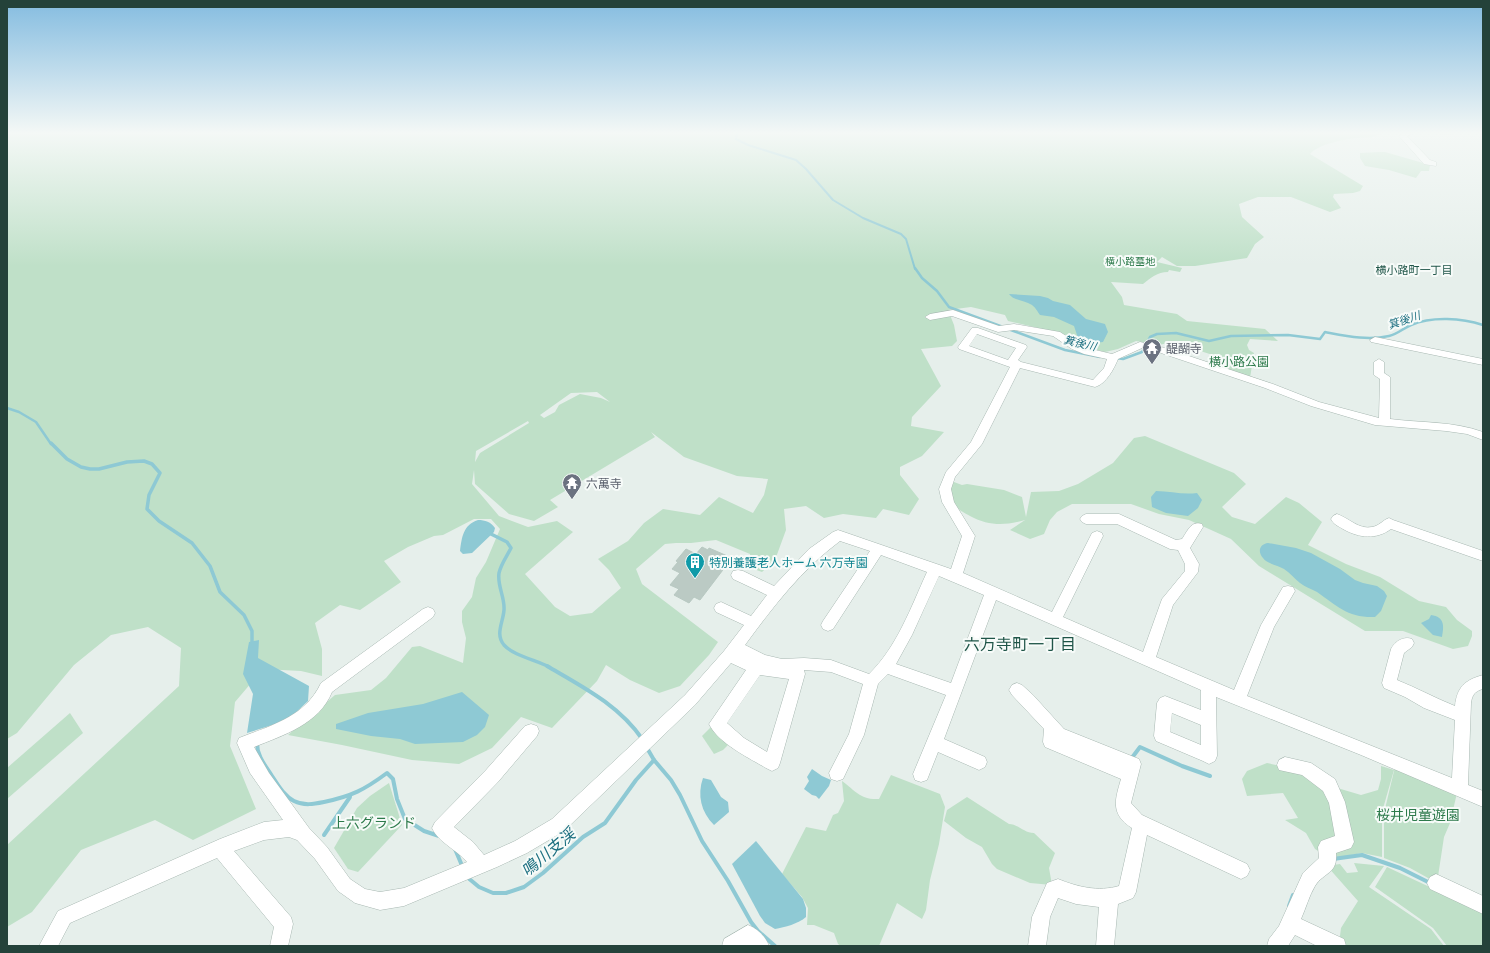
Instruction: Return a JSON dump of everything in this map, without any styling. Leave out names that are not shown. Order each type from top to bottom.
[{"type":"street","points":[[930,317],[953,313],[999,328],[1011,327],[1056,334],[1076,347],[1113,359],[1140,345],[1269,386],[1315,404],[1384,422],[1446,427],[1469,431],[1483,436]]},
{"type":"street","points":[[1017,365],[1012,361],[1022,347],[974,330],[963,347],[1017,365],[1095,384],[1109,369],[1113,359]]},
{"type":"street","points":[[1375,340],[1483,362]]},
{"type":"street","points":[[1379,362],[1379,375],[1385,377],[1384,422]]},
{"type":"street","points":[[955,576],[969,536],[948,502],[945,489],[950,475],[976,444],[1017,365]]},
{"type":"street","points":[[1086,519],[1119,519],[1176,545],[1186,544],[1197,527]]},
{"type":"street","points":[[1337,519],[1347,526],[1364,532],[1377,531],[1389,523],[1483,556]]},
{"type":"street","points":[[428,613],[326,688],[320,702],[305,715],[284,728],[244,743],[248,754],[271,791],[288,811],[303,834],[321,853],[344,885],[361,897],[380,901],[404,897],[482,865],[520,847],[558,825],[690,700],[732,651],[776,593],[814,553],[838,535],[955,576],[1208,687],[1367,750],[1483,799]]},
{"type":"street","points":[[1055,620],[1097,536]]},
{"type":"street","points":[[1147,660],[1167,603],[1191,572],[1192,564],[1182,545]]},
{"type":"street","points":[[828,625],[878,549]]},
{"type":"street","points":[[837,773],[856,735],[871,681],[886,667],[905,635],[934,569]]},
{"type":"street","points":[[738,575],[776,593]]},
{"type":"street","points":[[1238,699],[1268,625],[1288,591]]},
{"type":"street","points":[[921,774],[935,743],[939,728],[955,691],[992,592]]},
{"type":"street","points":[[720,608],[753,623]]},
{"type":"street","points":[[1407,642],[1398,649],[1389,683],[1410,692],[1429,703],[1463,716]]},
{"type":"street","points":[[732,651],[763,662],[782,665],[804,664],[831,666],[871,681]]},
{"type":"street","points":[[732,651],[756,668],[798,674],[772,762],[738,743],[717,724],[756,668]]},
{"type":"street","points":[[886,667],[955,691]]},
{"type":"street","points":[[1460,790],[1463,716],[1462,705],[1468,690],[1473,684],[1483,682]]},
{"type":"street","points":[[1208,687],[1208,721]]},
{"type":"street","points":[[1017,690],[1028,700],[1058,734],[1133,764],[1124,803],[1127,812],[1136,821],[1242,870]]},
{"type":"street","points":[[482,865],[467,848],[441,828],[492,776],[531,731]]},
{"type":"street","points":[[935,743],[979,762]]},
{"type":"street","points":[[1276,946],[1286,933],[1309,879],[1327,856],[1327,847],[1345,842],[1337,802],[1329,785],[1305,768],[1285,765]]},
{"type":"street","points":[[1037,946],[1041,917],[1053,889],[1058,888],[1065,893],[1083,897],[1108,898],[1127,892],[1141,824]]},
{"type":"street","points":[[48,946],[64,917],[220,848],[264,831],[289,828],[303,834]]},
{"type":"street","points":[[220,848],[284,924],[280,946]]},
{"type":"street","points":[[1436,883],[1483,905]]},
{"type":"street","points":[[1105,946],[1108,898]]},
{"type":"street","points":[[1290,924],[1337,946]]},
{"type":"street","points":[[731,946],[748,934],[760,946]]},
{"type":"green space","points":[[7,176],[1347,176],[1363,186],[1360,191],[1353,193],[1334,194],[1333,197],[1341,208],[1330,212],[1291,197],[1258,197],[1239,204],[1242,217],[1264,237],[1255,244],[1247,258],[1195,266],[1177,266],[1162,257],[1157,262],[1182,268],[1180,272],[1169,270],[1168,272],[1154,276],[1143,284],[1111,282],[1122,297],[1124,305],[1177,314],[1187,321],[1265,329],[1278,341],[1250,339],[1247,345],[1249,350],[1254,353],[1250,378],[1212,366],[1216,356],[1172,342],[1159,345],[1136,341],[1118,349],[1105,352],[1087,347],[1055,332],[1008,321],[1005,315],[971,307],[948,310],[954,325],[957,341],[952,346],[921,349],[941,386],[912,417],[911,426],[944,432],[922,456],[900,467],[900,475],[919,499],[909,515],[883,509],[876,518],[843,514],[824,518],[806,506],[784,509],[786,530],[775,560],[762,572],[751,568],[750,554],[716,540],[665,544],[636,569],[642,584],[718,642],[709,655],[680,686],[659,693],[630,680],[606,665],[597,681],[552,728],[521,717],[492,748],[459,764],[412,760],[288,735],[335,695],[371,690],[386,678],[412,647],[420,646],[463,663],[466,638],[462,622],[462,611],[472,597],[476,578],[486,562],[500,529],[491,519],[474,519],[443,535],[434,536],[408,547],[384,561],[401,582],[360,610],[340,605],[315,623],[322,649],[322,676],[301,671],[263,669],[235,702],[230,746],[256,809],[193,840],[155,820],[81,850],[32,912],[7,927],[7,845],[179,686],[181,648],[148,627],[111,635],[74,665],[17,733],[7,739]],"holes":[[[597,392],[610,402],[601,398],[580,394],[559,405],[555,412],[544,418],[540,415],[571,393]],[[528,421],[529,423],[480,453],[475,462],[476,451]],[[651,432],[684,457],[737,476],[768,479],[764,495],[753,513],[719,497],[700,515],[663,509],[644,523],[628,541],[598,559],[609,570],[621,588],[592,613],[570,616],[555,607],[525,574],[573,532],[557,521],[528,527],[499,516],[472,484],[474,470],[475,484],[509,514],[534,521],[558,507],[550,500],[655,437]]]},
{"type":"green space","points":[[1145,436],[1234,473],[1246,484],[1222,507],[1232,517],[1255,524],[1286,497],[1299,503],[1322,522],[1308,545],[1346,564],[1380,577],[1419,601],[1446,607],[1457,620],[1472,631],[1472,636],[1468,646],[1453,649],[1403,631],[1365,631],[1259,566],[1231,539],[1189,520],[1159,514],[1131,504],[1072,504],[1057,512],[1050,520],[1044,534],[1030,539],[1010,530],[1025,520],[1003,524],[984,522],[961,511],[955,504],[952,497],[951,489],[954,482],[962,485],[967,484],[1004,490],[1022,497],[1026,517],[1031,492],[1059,491],[1078,484],[1113,463],[1134,438]]},
{"type":"green space","points":[[70,713],[83,733],[7,799],[7,768]]},
{"type":"green space","points":[[713,725],[731,742],[723,750],[714,754],[702,736]]},
{"type":"green space","points":[[1267,763],[1304,771],[1328,788],[1342,840],[1323,854],[1315,849],[1306,833],[1285,820],[1298,818],[1283,793],[1247,796],[1242,779],[1247,771]]},
{"type":"green space","points":[[1381,766],[1394,770],[1382,812],[1382,857],[1362,853],[1330,859],[1329,850],[1349,845],[1334,787],[1361,795],[1378,790],[1381,779]]},
{"type":"green space","name":"桜井児童遊園","points":[[1395,767],[1457,793],[1450,823],[1444,837],[1437,883],[1410,868],[1384,858],[1384,813]]},
{"type":"green space","points":[[891,775],[940,794],[945,807],[939,844],[930,880],[926,910],[922,919],[897,903],[879,946],[841,946],[838,944],[834,933],[814,925],[807,925],[808,908],[802,897],[782,874],[806,827],[826,831],[833,815],[838,813],[844,801],[842,781],[867,798],[879,799]]},
{"type":"green space","name":"上六グランド","points":[[389,783],[402,825],[358,872],[348,869],[334,848],[357,808],[370,796]]},
{"type":"green space","points":[[967,797],[1009,824],[1015,825],[1027,832],[1034,833],[1055,853],[1049,868],[1052,885],[1030,883],[997,869],[992,864],[982,847],[966,838],[944,821],[947,810]]},
{"type":"green space","points":[[1354,863],[1384,866],[1369,887],[1431,929],[1444,946],[1349,946],[1339,944],[1341,928],[1358,901],[1327,866],[1340,864],[1347,873],[1358,872]]},
{"type":"green space","points":[[1387,867],[1483,912],[1483,946],[1447,946],[1433,928],[1375,887]]},
{"type":"water","points":[[1009,294],[1040,296],[1070,305],[1086,319],[1105,324],[1108,332],[1103,342],[1081,342],[1074,326],[1054,317],[1040,315],[1032,305],[1014,298]]},
{"type":"water","points":[[1156,491],[1187,494],[1197,493],[1202,500],[1198,508],[1188,516],[1166,513],[1152,507],[1151,497]]},
{"type":"water","points":[[478,520],[492,524],[495,528],[494,532],[472,553],[463,554],[460,551],[464,532],[469,525]]},
{"type":"water","points":[[1268,543],[1296,548],[1311,553],[1340,569],[1355,580],[1377,586],[1384,591],[1387,596],[1381,611],[1375,617],[1366,617],[1343,610],[1317,592],[1302,584],[1284,569],[1265,560],[1260,553],[1260,548]]},
{"type":"water","points":[[1431,615],[1436,616],[1441,620],[1443,626],[1442,637],[1433,635],[1421,623],[1429,619]]},
{"type":"water","points":[[259,640],[258,658],[309,686],[308,701],[288,720],[247,733],[253,694],[243,674],[249,642]]},
{"type":"water","points":[[462,692],[489,715],[485,727],[477,735],[463,742],[415,744],[400,739],[371,736],[336,729],[336,724],[368,713],[423,704]]},
{"type":"water","points":[[812,769],[831,780],[829,786],[819,799],[804,789],[809,781],[807,777]]},
{"type":"water","points":[[703,778],[711,780],[721,797],[728,802],[729,812],[714,825],[706,815],[701,803],[700,791]]},
{"type":"water","points":[[756,841],[803,899],[806,908],[806,917],[799,922],[775,929],[765,923],[732,864]]},
{"type":"building","name":"特別養護老人ホーム 六万寺園","points":[[702,547],[708,550],[709,548],[732,558],[700,600],[694,597],[689,603],[674,595],[679,589],[670,585],[680,573],[672,569],[678,562],[676,561],[686,549],[696,554]]},
{"type":"waterway","name":"箕後川","points":[[813,176],[833,200],[863,218],[901,234],[906,239],[915,269]]},
{"type":"waterway","name":"箕後川","points":[[915,268],[922,278],[937,291],[949,307],[1003,327]]},
{"type":"waterway","name":"箕後川","points":[[1116,358],[1123,359],[1142,352],[1150,337],[1157,334],[1176,333],[1209,341],[1231,336],[1288,335],[1320,339],[1325,332],[1373,338],[1392,335],[1411,325],[1428,320],[1447,319],[1483,325]]},
{"type":"waterway","name":"箕後川","points":[[1008,329],[1065,350],[1100,357]]},
{"type":"waterway","name":"鳴川支渓","points":[[7,408],[19,412],[36,422],[51,444]]},
{"type":"waterway","name":"鳴川支渓","points":[[51,443],[67,459],[81,467],[90,469],[99,469],[127,462],[144,461],[152,464],[160,473],[149,495],[147,509],[159,521],[192,543],[210,566],[220,592],[244,615],[252,631],[252,646]]},
{"type":"waterway","points":[[489,533],[507,542],[511,548],[499,573],[499,582],[504,605],[500,628],[501,641],[513,652],[549,667]]},
{"type":"waterway","points":[[547,666],[587,689],[612,707],[643,740]]},
{"type":"waterway","name":"鳴川支渓","points":[[257,743],[258,752],[264,764],[282,790],[294,801],[302,804],[313,804],[350,795],[371,784],[387,773],[393,779],[397,799],[405,819],[424,831],[439,836]]},
{"type":"waterway","points":[[1131,759],[1140,747],[1182,766],[1210,776]]},
{"type":"waterway","points":[[647,748],[654,760]]},
{"type":"waterway","name":"鳴川支渓","points":[[467,877],[479,887],[493,893],[506,893],[524,887],[543,873],[583,837],[605,823],[636,780],[654,760]]},
{"type":"waterway","name":"鳴川支渓","points":[[654,760],[671,780],[680,795],[702,841],[728,881],[751,922],[758,931],[775,946]]},
{"type":"waterway","points":[[324,835],[350,797]]},
{"type":"waterway","name":"鳴川支渓","points":[[455,849],[463,868]]},
{"type":"waterway","points":[[1333,859],[1362,855],[1400,868],[1430,883]]},
{"type":"waterway","points":[[1289,906],[1293,895]]},
{"type":"place","name":"醍醐寺","points":[[1152,365]]},
{"type":"place","name":"六萬寺","points":[[572,500]]},
{"type":"place","name":"特別養護老人ホーム 六万寺園","points":[[695,579]]},
{"type":"district","name":"横小路町一丁目","points":[[1414,270]]},
{"type":"district","name":"六万寺町一丁目","points":[[1020,644]]},
{"type":"park label","name":"横小路墓地","points":[[1130,261]]},
{"type":"park label","name":"横小路公園","points":[[1239,361]]}]
